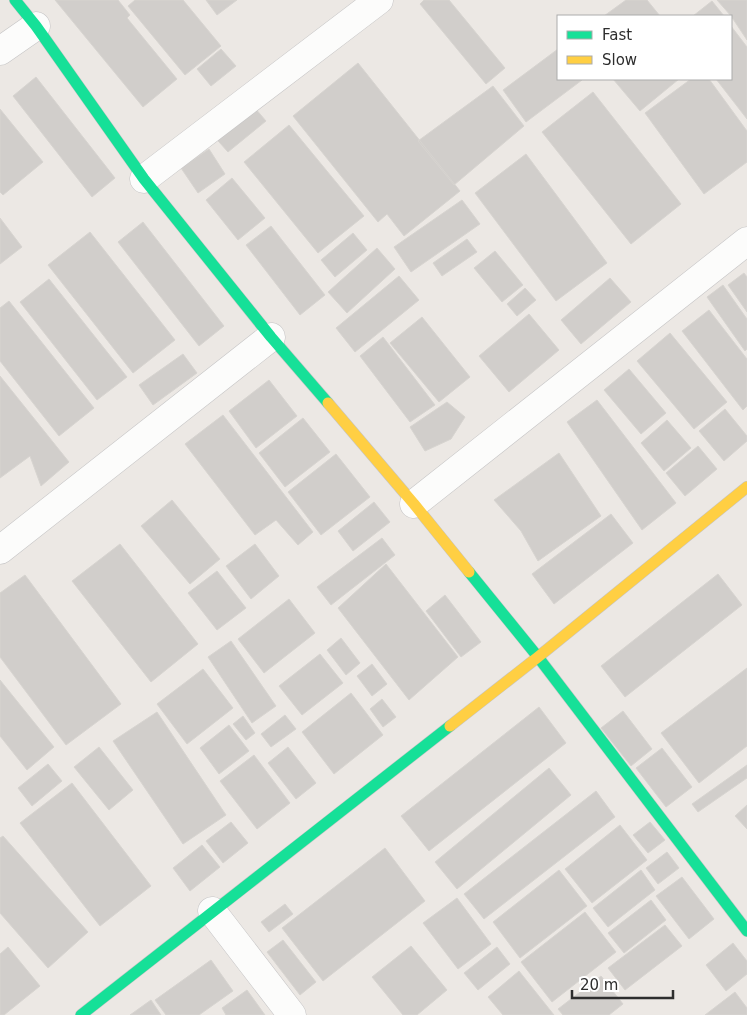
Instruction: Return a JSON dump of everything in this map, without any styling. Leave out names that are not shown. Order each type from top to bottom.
[{"type":"street","points":[[15,0],[36,26],[144,179],[271,337],[414,504],[538,657],[747,931]]},
{"type":"street","points":[[144,179],[379,0]]},
{"type":"street","points":[[0,51],[36,26]]},
{"type":"street","points":[[414,504],[747,241]]},
{"type":"street","points":[[0,550],[271,337]]},
{"type":"street","points":[[80,1015],[538,657],[747,487]]},
{"type":"street","points":[[212,911],[292,1015]]},
{"type":"building","points":[[55,0],[118,0],[130,15],[127,18],[177,79],[143,107]]},
{"type":"building","points":[[135,0],[183,0],[221,46],[185,75],[128,6]]},
{"type":"building","points":[[206,0],[237,0],[217,15]]},
{"type":"building","points":[[424,0],[449,0],[505,68],[486,84],[420,4]]},
{"type":"building","points":[[626,0],[647,0],[659,15],[605,15]]},
{"type":"building","points":[[717,0],[747,0],[747,40],[732,15]]},
{"type":"building","points":[[712,1],[723,15],[694,15]]},
{"type":"building","points":[[732,27],[747,47],[747,119],[717,80],[732,80]]},
{"type":"building","points":[[221,49],[236,66],[211,86],[197,69]]},
{"type":"building","points":[[557,50],[557,80],[582,80],[526,122],[503,90]]},
{"type":"building","points":[[358,63],[460,191],[404,236],[387,214],[378,222],[293,116]]},
{"type":"building","points":[[36,77],[115,178],[92,197],[13,96]]},
{"type":"building","points":[[614,80],[678,80],[640,111]]},
{"type":"building","points":[[690,80],[710,80],[747,131],[747,162],[704,194],[645,113]]},
{"type":"building","points":[[493,86],[524,126],[454,185],[418,141]]},
{"type":"building","points":[[593,92],[681,204],[631,244],[542,132]]},
{"type":"building","points":[[249,101],[266,121],[228,152],[211,133]]},
{"type":"building","points":[[0,109],[43,162],[3,195],[0,192]]},
{"type":"building","points":[[289,125],[364,216],[318,253],[244,162]]},
{"type":"building","points":[[209,149],[225,174],[198,193],[181,168]]},
{"type":"building","points":[[526,154],[607,263],[556,301],[475,193]]},
{"type":"building","points":[[232,178],[265,218],[238,240],[206,200]]},
{"type":"building","points":[[462,200],[480,224],[411,272],[394,247]]},
{"type":"building","points":[[0,218],[22,247],[0,264]]},
{"type":"building","points":[[143,222],[224,326],[199,346],[118,242]]},
{"type":"building","points":[[271,226],[325,295],[300,315],[246,245]]},
{"type":"building","points":[[90,232],[175,340],[133,373],[48,265]]},
{"type":"building","points":[[353,233],[367,250],[335,277],[321,260]]},
{"type":"building","points":[[467,239],[477,252],[442,276],[433,263]]},
{"type":"building","points":[[377,248],[395,269],[347,313],[328,292]]},
{"type":"building","points":[[495,251],[523,285],[502,302],[474,268]]},
{"type":"building","points":[[744,273],[747,277],[747,312],[728,285]]},
{"type":"building","points":[[399,276],[419,300],[355,352],[336,328]]},
{"type":"building","points":[[610,278],[631,302],[581,344],[561,320]]},
{"type":"building","points":[[49,279],[127,377],[97,400],[20,302]]},
{"type":"building","points":[[723,285],[747,319],[747,349],[745,351],[707,297]]},
{"type":"building","points":[[525,288],[536,300],[517,316],[507,304]]},
{"type":"building","points":[[9,301],[94,408],[59,436],[0,361],[0,308]]},
{"type":"building","points":[[709,310],[747,359],[747,406],[743,410],[682,331]]},
{"type":"building","points":[[529,314],[559,350],[509,392],[479,356]]},
{"type":"building","points":[[422,317],[470,377],[439,402],[390,343]]},
{"type":"building","points":[[670,333],[727,402],[694,429],[637,361]]},
{"type":"building","points":[[383,337],[435,405],[410,422],[360,356]]},
{"type":"building","points":[[183,354],[197,373],[153,405],[139,385]]},
{"type":"building","points":[[629,369],[666,413],[641,434],[604,390]]},
{"type":"building","points":[[0,376],[69,462],[41,486],[30,456],[0,478]]},
{"type":"building","points":[[269,380],[297,416],[256,448],[229,411]]},
{"type":"building","points":[[597,400],[676,503],[642,530],[567,422]]},
{"type":"building","points":[[447,402],[465,417],[451,439],[425,451],[410,427]]},
{"type":"building","points":[[725,409],[747,436],[747,441],[724,461],[699,431]]},
{"type":"building","points":[[223,415],[313,532],[298,545],[276,520],[255,535],[185,444]]},
{"type":"building","points":[[303,418],[330,452],[285,487],[259,453]]},
{"type":"building","points":[[667,420],[691,448],[664,471],[641,443]]},
{"type":"building","points":[[698,446],[717,469],[685,496],[666,473]]},
{"type":"building","points":[[559,453],[601,516],[538,561],[521,531],[494,500]]},
{"type":"building","points":[[336,454],[370,497],[321,535],[288,492]]},
{"type":"building","points":[[172,500],[220,559],[190,584],[141,526]]},
{"type":"building","points":[[374,502],[390,522],[353,551],[338,531]]},
{"type":"building","points":[[611,514],[633,543],[554,604],[532,574]]},
{"type":"building","points":[[382,538],[395,555],[331,605],[317,587]]},
{"type":"building","points":[[120,544],[198,644],[151,682],[72,581]]},
{"type":"building","points":[[255,544],[279,576],[251,599],[226,566]]},
{"type":"building","points":[[386,564],[458,657],[409,700],[338,608]]},
{"type":"building","points":[[217,571],[246,608],[217,630],[188,593]]},
{"type":"building","points":[[718,574],[742,605],[625,697],[601,666]]},
{"type":"building","points":[[25,575],[121,704],[66,745],[0,657],[0,593]]},
{"type":"building","points":[[445,595],[481,642],[461,657],[426,611]]},
{"type":"building","points":[[289,599],[315,633],[264,673],[238,639]]},
{"type":"building","points":[[341,638],[360,663],[346,675],[327,650]]},
{"type":"building","points":[[231,641],[276,706],[252,723],[208,657]]},
{"type":"building","points":[[320,654],[343,683],[302,715],[279,686]]},
{"type":"building","points":[[372,664],[387,684],[372,696],[357,676]]},
{"type":"building","points":[[747,668],[747,746],[699,783],[661,733]]},
{"type":"building","points":[[203,669],[233,708],[187,744],[157,704]]},
{"type":"building","points":[[0,680],[54,747],[27,770],[0,736]]},
{"type":"building","points":[[351,693],[383,735],[334,774],[302,732]]},
{"type":"building","points":[[382,699],[396,717],[383,727],[370,709]]},
{"type":"building","points":[[539,707],[566,743],[429,851],[401,816]]},
{"type":"building","points":[[623,711],[652,749],[631,766],[601,728]]},
{"type":"building","points":[[157,712],[226,815],[183,844],[113,741]]},
{"type":"building","points":[[285,715],[296,729],[271,747],[261,734]]},
{"type":"building","points":[[243,716],[255,733],[246,740],[233,724]]},
{"type":"building","points":[[229,725],[249,751],[219,774],[200,748]]},
{"type":"building","points":[[99,747],[133,790],[109,810],[74,767]]},
{"type":"building","points":[[288,747],[316,783],[296,799],[268,763]]},
{"type":"building","points":[[662,748],[692,787],[666,807],[636,768]]},
{"type":"building","points":[[254,755],[290,803],[257,829],[220,781]]},
{"type":"building","points":[[48,764],[62,781],[32,806],[18,788]]},
{"type":"building","points":[[747,765],[747,778],[698,812],[692,804]]},
{"type":"building","points":[[549,768],[571,795],[457,889],[435,862]]},
{"type":"building","points":[[72,783],[151,886],[100,926],[20,823]]},
{"type":"building","points":[[596,791],[615,817],[484,919],[464,894]]},
{"type":"building","points":[[747,805],[747,829],[735,816]]},
{"type":"building","points":[[231,822],[248,843],[223,863],[206,841]]},
{"type":"building","points":[[650,822],[665,840],[648,853],[633,835]]},
{"type":"building","points":[[620,825],[647,860],[592,903],[565,869]]},
{"type":"building","points":[[3,836],[88,932],[48,968],[0,913],[0,838]]},
{"type":"building","points":[[202,845],[220,867],[190,891],[173,868]]},
{"type":"building","points":[[385,848],[425,901],[323,981],[282,928]]},
{"type":"building","points":[[667,852],[679,868],[658,884],[646,868]]},
{"type":"building","points":[[559,870],[587,906],[520,958],[493,922]]},
{"type":"building","points":[[641,870],[655,890],[608,927],[593,908]]},
{"type":"building","points":[[682,877],[714,919],[689,939],[656,896]]},
{"type":"building","points":[[457,898],[491,944],[458,969],[423,923]]},
{"type":"building","points":[[651,900],[666,920],[624,953],[608,933]]},
{"type":"building","points":[[285,904],[293,914],[269,932],[261,922]]},
{"type":"building","points":[[585,912],[616,952],[552,1002],[521,962]]},
{"type":"building","points":[[665,925],[682,946],[625,990],[608,968]]},
{"type":"building","points":[[283,940],[316,982],[300,995],[267,952]]},
{"type":"building","points":[[733,943],[747,961],[747,974],[726,991],[706,965]]},
{"type":"building","points":[[411,946],[447,990],[417,1015],[403,1015],[372,977]]},
{"type":"building","points":[[8,947],[40,986],[4,1015],[0,1015],[0,954]]},
{"type":"building","points":[[497,947],[510,964],[478,990],[464,973]]},
{"type":"building","points":[[211,960],[233,991],[199,1015],[166,1015],[155,1000]]},
{"type":"building","points":[[519,971],[554,1015],[503,1015],[488,997]]},
{"type":"building","points":[[601,976],[623,1004],[609,1015],[563,1015],[558,1009]]},
{"type":"building","points":[[247,990],[265,1015],[226,1015],[222,1008]]},
{"type":"building","points":[[735,992],[747,1008],[747,1015],[705,1015]]},
{"type":"building","points":[[151,1000],[161,1015],[130,1015]]},
{"type":"traffic: fast","points":[[15,0],[36,26],[144,179],[271,337],[328,403]]},
{"type":"traffic: fast","points":[[469,572],[538,657],[747,931]]},
{"type":"traffic: fast","points":[[81,1015],[450,726]]},
{"type":"traffic: slow","points":[[328,403],[469,572]]},
{"type":"traffic: slow","points":[[450,726],[747,487]]}]
